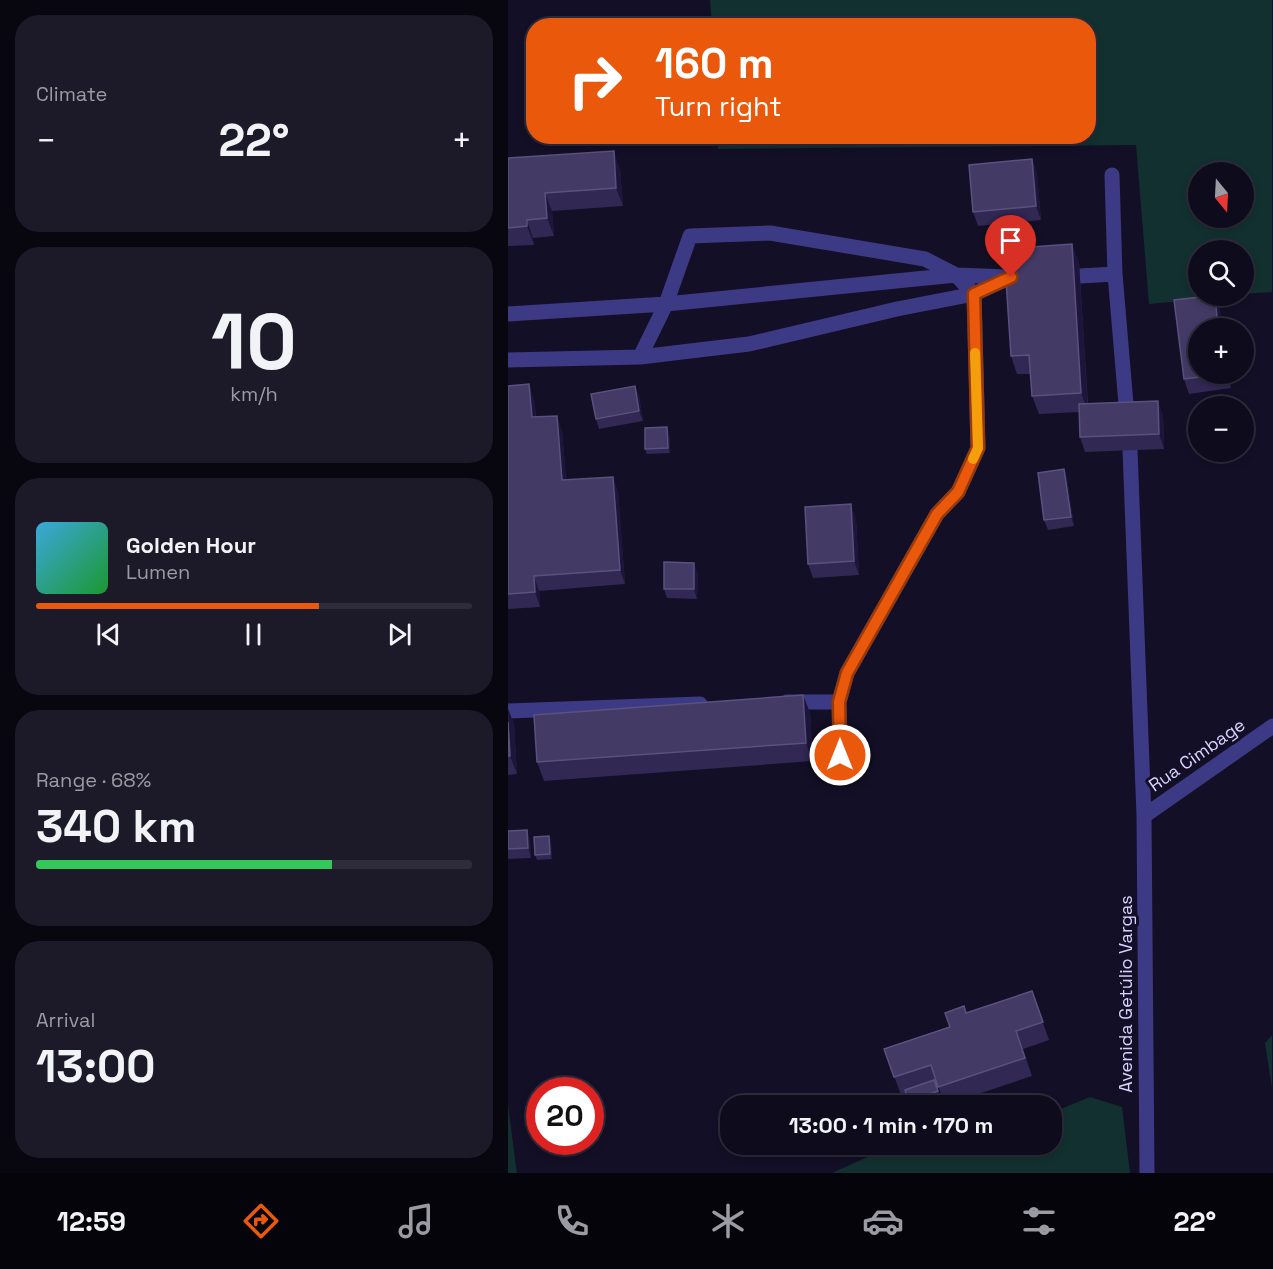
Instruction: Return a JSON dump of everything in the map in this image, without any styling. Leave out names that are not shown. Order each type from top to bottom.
[{"type":"street","points":[[1112,175],[1115,274],[1127,417]]},
{"type":"street","points":[[640,357],[666,304],[690,236],[770,233],[925,259],[956,275],[974,294],[978,448],[958,492],[937,514],[847,673],[839,702],[840,755]]},
{"type":"street","points":[[1080,276],[1115,274]]},
{"type":"street","points":[[508,314],[666,304],[956,275],[1011,277],[974,294],[897,309],[749,344],[640,357],[508,360]]},
{"type":"street","name":"Avenida Getúlio Vargas","points":[[1130,450],[1144,816],[1147,1173]]},
{"type":"street","points":[[767,703],[839,702]]},
{"type":"street","points":[[508,711],[710,703]]},
{"type":"street","name":"Rua Cimbage","points":[[1144,816],[1273,726]]},
{"type":"green space","points":[[710,0],[1272,0],[1272,292],[1254,293],[1254,240],[1188,240],[1188,300],[1149,304],[1136,145],[718,149],[718,144],[1096,144],[1096,18],[711,18]]},
{"type":"green space","points":[[1272,1035],[1272,1088],[1265,1043]]},
{"type":"green space","points":[[1090,1097],[1122,1107],[1130,1173],[832,1173],[872,1155],[1062,1155],[1062,1108]]},
{"type":"green space","points":[[508,1104],[516,1167],[517,1173],[508,1173]]},
{"type":"building","points":[[614,151],[616,188],[545,193],[547,218],[527,220],[527,226],[508,228],[508,158]]},
{"type":"building","points":[[1032,159],[1036,206],[973,212],[969,165]]},
{"type":"building","points":[[1072,244],[1081,393],[1032,396],[1029,355],[1011,356],[1004,249]]},
{"type":"building","points":[[1188,298],[1188,306],[1216,306],[1217,318],[1188,318],[1188,379],[1184,379],[1174,300]]},
{"type":"building","points":[[529,384],[532,417],[557,416],[562,480],[613,477],[620,570],[534,576],[535,592],[508,594],[508,386]]},
{"type":"building","points":[[635,386],[639,411],[596,419],[591,394]]},
{"type":"building","points":[[1158,401],[1159,434],[1080,437],[1079,404]]},
{"type":"building","points":[[667,427],[668,448],[645,449],[645,428]]},
{"type":"building","points":[[1064,469],[1071,517],[1044,520],[1038,473]]},
{"type":"building","points":[[851,504],[854,561],[808,564],[805,507]]},
{"type":"building","points":[[664,562],[694,563],[694,589],[664,589]]},
{"type":"building","points":[[803,695],[806,743],[537,762],[534,715]]},
{"type":"building","points":[[508,722],[510,756],[508,756]]},
{"type":"building","points":[[527,830],[528,848],[508,849],[508,831]]},
{"type":"building","points":[[549,836],[550,854],[535,855],[534,837]]},
{"type":"building","points":[[1032,991],[1043,1022],[1016,1031],[1025,1058],[938,1087],[931,1065],[894,1077],[884,1049],[950,1027],[945,1013],[964,1006],[966,1013]]},
{"type":"building","points":[[934,1080],[938,1091],[927,1095],[907,1095],[905,1090]]},
{"type":"slow traffic","points":[[973,459],[978,448],[975,353]]},
{"type":"route","points":[[840,755],[839,702],[847,673],[937,514],[958,492],[978,448],[974,294],[1011,277]]}]
